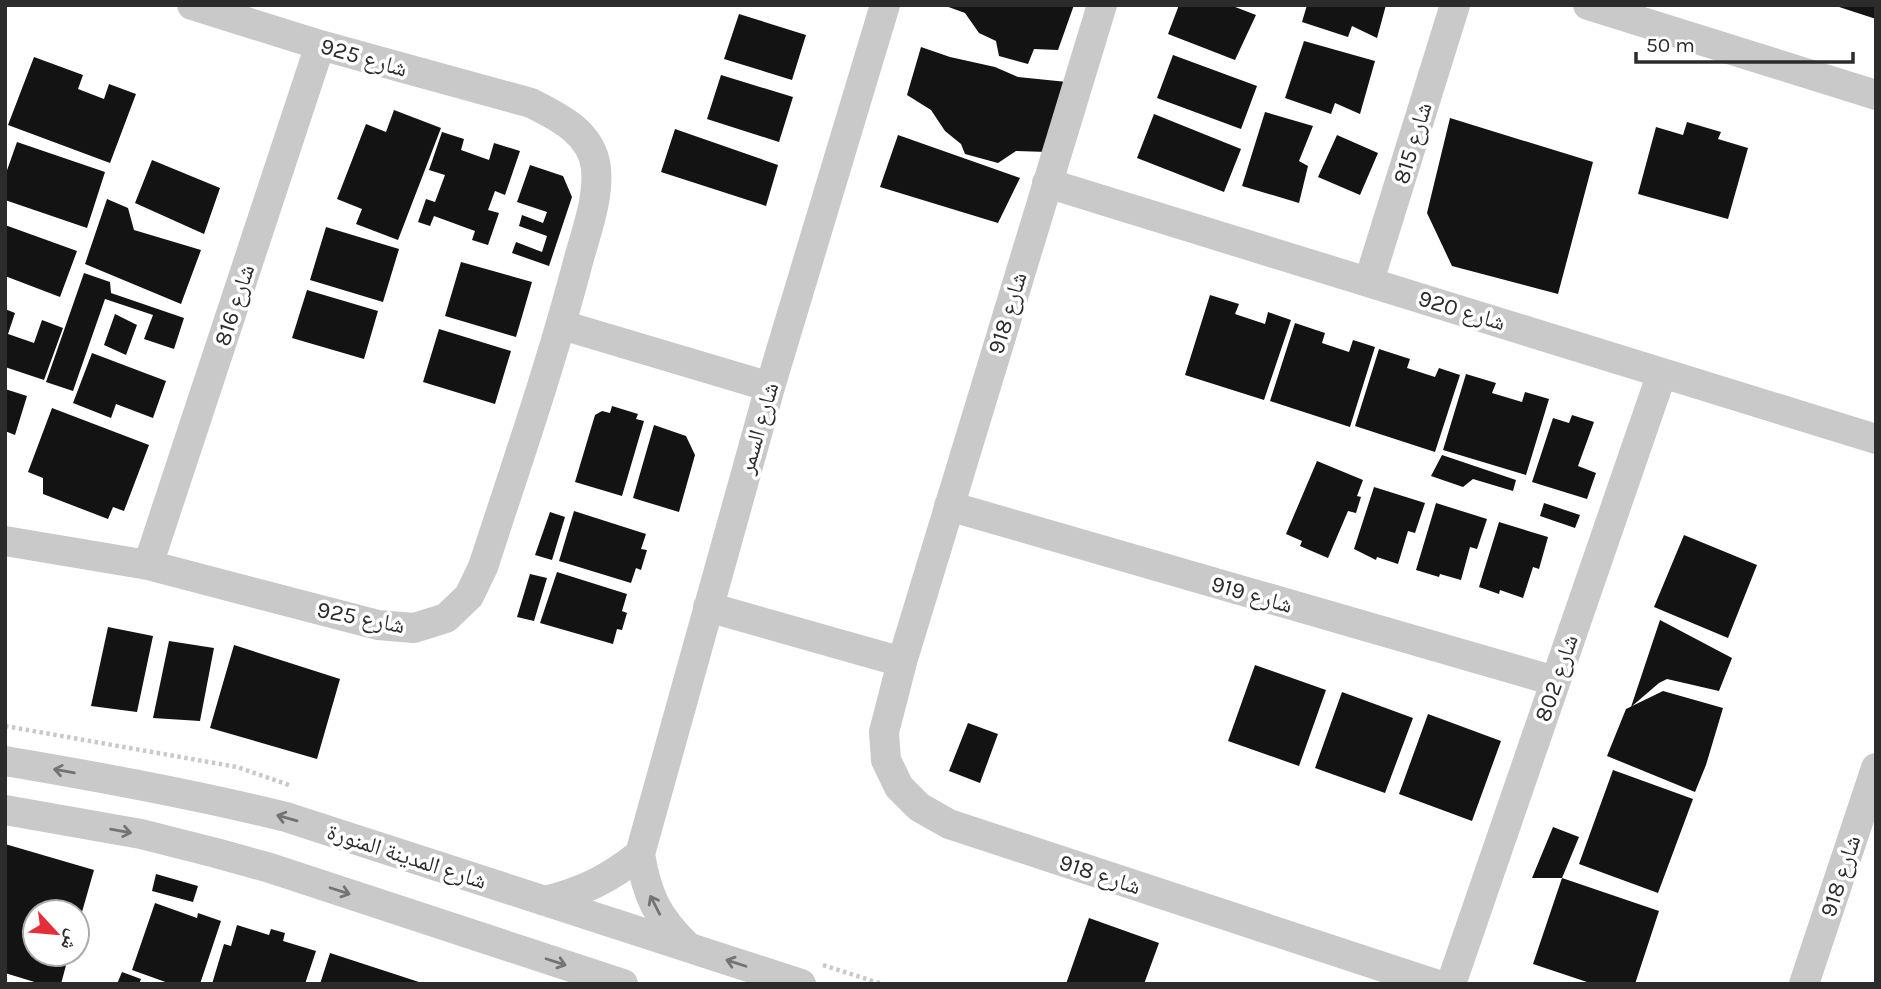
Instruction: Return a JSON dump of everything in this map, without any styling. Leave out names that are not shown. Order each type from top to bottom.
[{"type":"street","name":"شارع 925","points":[[5,541],[148,565],[378,625],[414,628],[446,618],[468,596],[483,567],[562,325],[595,197],[596,166],[586,139],[562,119],[531,103],[320,45],[192,5]]},
{"type":"street","name":"شارع السمر","points":[[688,947],[669,928],[654,905],[644,880],[640,854],[770,387],[885,5]]},
{"type":"street","name":"شارع 918","points":[[1102,5],[902,662],[884,732],[886,760],[899,787],[919,807],[949,824],[1435,984]]},
{"type":"street","name":"شارع 815","points":[[1368,281],[1455,5]]},
{"type":"street","points":[[1588,5],[1876,95]]},
{"type":"street","name":"شارع 816","points":[[148,565],[320,45]]},
{"type":"street","name":"شارع 920","points":[[1047,183],[1876,439]]},
{"type":"street","points":[[562,325],[770,387]]},
{"type":"street","name":"شارع 802","points":[[1451,984],[1662,373]]},
{"type":"street","name":"شارع 919","points":[[949,506],[1555,681]]},
{"type":"street","points":[[708,607],[902,662]]},
{"type":"street","name":"شارع المدينة المنورة","points":[[5,761],[151,786],[286,817],[801,984]]},
{"type":"street","name":"شارع 918","points":[[1804,984],[1876,768]]},
{"type":"street","points":[[5,810],[141,834],[270,868],[623,984]]},
{"type":"street","points":[[545,901],[595,884],[619,871],[640,854]]},
{"type":"building","points":[[943,5],[1074,5],[1058,50],[1034,49],[1028,64],[999,56],[996,41],[979,33],[965,13]]},
{"type":"building","points":[[1179,5],[1230,5],[1256,15],[1235,60],[1168,34]]},
{"type":"building","points":[[1307,5],[1386,5],[1377,38],[1352,26],[1348,37],[1302,22]]},
{"type":"building","points":[[1876,5],[1876,19],[1836,6]]},
{"type":"building","points":[[739,14],[806,35],[792,80],[724,59]]},
{"type":"building","points":[[1304,41],[1375,61],[1360,114],[1335,103],[1331,114],[1285,98]]},
{"type":"building","points":[[921,47],[995,67],[1018,77],[1067,82],[1048,152],[1016,151],[998,163],[965,154],[961,144],[945,131],[931,110],[907,95]]},
{"type":"building","points":[[1173,55],[1257,86],[1241,129],[1157,98]]},
{"type":"building","points":[[34,57],[83,75],[78,89],[104,99],[109,84],[136,94],[110,163],[8,125]]},
{"type":"building","points":[[721,75],[793,97],[779,142],[707,119]]},
{"type":"building","points":[[394,110],[441,128],[398,240],[356,224],[362,209],[337,199],[366,124],[386,132]]},
{"type":"building","points":[[1265,112],[1313,126],[1299,161],[1308,166],[1299,203],[1242,186]]},
{"type":"building","points":[[1154,114],[1241,149],[1224,192],[1137,158]]},
{"type":"building","points":[[1450,118],[1593,162],[1558,294],[1452,266],[1427,213]]},
{"type":"building","points":[[1687,122],[1721,132],[1718,139],[1748,148],[1728,219],[1638,194],[1656,127],[1683,135]]},
{"type":"building","points":[[675,129],[778,165],[766,206],[661,172]]},
{"type":"building","points":[[442,132],[464,139],[461,150],[489,160],[494,143],[520,151],[505,195],[495,191],[488,210],[499,213],[488,245],[472,240],[475,231],[434,216],[430,226],[418,222],[426,199],[435,202],[445,175],[429,170]]},
{"type":"building","points":[[898,135],[1020,178],[998,223],[880,187]]},
{"type":"building","points":[[1337,135],[1378,153],[1360,195],[1318,177]]},
{"type":"building","points":[[17,142],[105,172],[87,228],[5,200],[5,176]]},
{"type":"building","points":[[152,160],[220,188],[204,234],[135,203]]},
{"type":"building","points":[[530,165],[563,176],[572,197],[549,266],[512,253],[516,242],[542,252],[547,236],[519,226],[522,215],[543,223],[547,212],[517,202]]},
{"type":"building","points":[[107,199],[128,208],[134,230],[201,250],[181,304],[85,264]]},
{"type":"building","points":[[5,225],[77,251],[60,297],[5,276]]},
{"type":"building","points":[[326,227],[399,249],[383,302],[310,280]]},
{"type":"building","points":[[461,262],[532,282],[516,337],[445,316]]},
{"type":"building","points":[[84,273],[110,282],[111,293],[184,318],[174,349],[144,339],[153,315],[105,299],[73,391],[46,382]]},
{"type":"building","points":[[307,290],[378,311],[364,359],[292,338]]},
{"type":"building","points":[[1210,295],[1239,304],[1235,314],[1265,324],[1268,312],[1291,320],[1264,400],[1185,375]]},
{"type":"building","points":[[5,309],[15,313],[8,334],[34,343],[42,320],[63,328],[44,380],[5,367]]},
{"type":"building","points":[[115,314],[137,325],[126,355],[104,345]]},
{"type":"building","points":[[1295,323],[1325,333],[1322,343],[1349,352],[1353,340],[1375,347],[1350,427],[1270,401]]},
{"type":"building","points":[[439,329],[511,351],[495,404],[423,382]]},
{"type":"building","points":[[1379,349],[1410,359],[1407,368],[1435,377],[1439,368],[1460,375],[1435,452],[1355,426]]},
{"type":"building","points":[[92,353],[166,381],[153,418],[116,404],[111,418],[73,403]]},
{"type":"building","points":[[1466,374],[1496,383],[1492,393],[1522,402],[1525,392],[1549,399],[1526,475],[1443,450]]},
{"type":"building","points":[[5,389],[27,396],[15,435],[5,431]]},
{"type":"building","points":[[612,406],[638,414],[636,419],[644,421],[622,496],[575,482],[595,415],[602,411],[610,413]]},
{"type":"building","points":[[52,408],[149,445],[124,511],[113,507],[108,519],[43,494],[43,478],[28,472]]},
{"type":"building","points":[[1572,415],[1594,422],[1578,466],[1596,473],[1587,499],[1532,482],[1553,418],[1569,423]]},
{"type":"building","points":[[654,425],[686,436],[695,455],[679,512],[633,498]]},
{"type":"building","points":[[1442,455],[1516,480],[1513,491],[1473,479],[1463,487],[1431,476]]},
{"type":"building","points":[[1317,461],[1363,480],[1357,496],[1361,497],[1356,513],[1348,511],[1328,558],[1300,546],[1302,541],[1286,534]]},
{"type":"building","points":[[1374,487],[1425,503],[1415,533],[1408,531],[1398,564],[1377,557],[1376,560],[1354,549]]},
{"type":"building","points":[[1436,503],[1487,519],[1477,549],[1470,547],[1461,580],[1416,570]]},
{"type":"building","points":[[1544,503],[1580,515],[1575,528],[1540,516]]},
{"type":"building","points":[[574,511],[646,534],[641,549],[647,550],[641,570],[636,568],[631,583],[559,561]]},
{"type":"building","points":[[550,512],[565,517],[552,560],[535,555]]},
{"type":"building","points":[[1499,522],[1548,537],[1539,569],[1533,567],[1523,598],[1500,590],[1499,594],[1479,587]]},
{"type":"building","points":[[1684,535],[1757,565],[1728,638],[1654,607]]},
{"type":"building","points":[[557,572],[627,594],[622,611],[627,613],[622,630],[617,629],[613,644],[540,623]]},
{"type":"building","points":[[530,574],[547,578],[534,621],[517,617]]},
{"type":"building","points":[[1660,620],[1732,658],[1719,691],[1667,679],[1631,707]]},
{"type":"building","points":[[108,627],[153,636],[137,712],[91,706]]},
{"type":"building","points":[[169,641],[214,648],[200,721],[153,718]]},
{"type":"building","points":[[234,645],[340,679],[317,759],[210,728]]},
{"type":"building","points":[[1255,665],[1326,690],[1299,766],[1228,741]]},
{"type":"building","points":[[1663,691],[1723,708],[1695,792],[1607,756],[1626,709]]},
{"type":"building","points":[[1342,692],[1413,718],[1385,793],[1315,768]]},
{"type":"building","points":[[1428,714],[1501,741],[1472,821],[1399,794]]},
{"type":"building","points":[[968,723],[998,734],[980,783],[949,771]]},
{"type":"building","points":[[1613,770],[1693,799],[1658,893],[1579,864]]},
{"type":"building","points":[[1553,827],[1579,837],[1562,878],[1532,878]]},
{"type":"building","points":[[5,844],[94,870],[86,898],[21,898],[21,968],[65,968],[61,984],[41,984],[5,973]]},
{"type":"building","points":[[156,874],[198,886],[193,902],[152,891]]},
{"type":"building","points":[[1562,878],[1659,911],[1635,984],[1593,984],[1533,964]]},
{"type":"building","points":[[155,903],[197,918],[198,913],[221,921],[200,984],[171,984],[132,970]]},
{"type":"building","points":[[1089,918],[1159,943],[1144,984],[1066,984]]},
{"type":"building","points":[[237,925],[269,935],[271,929],[285,933],[283,941],[316,951],[305,984],[212,984],[224,944],[231,946]]},
{"type":"building","points":[[330,953],[422,983],[422,984],[320,984]]},
{"type":"building","points":[[122,972],[141,979],[139,984],[117,984]]}]
